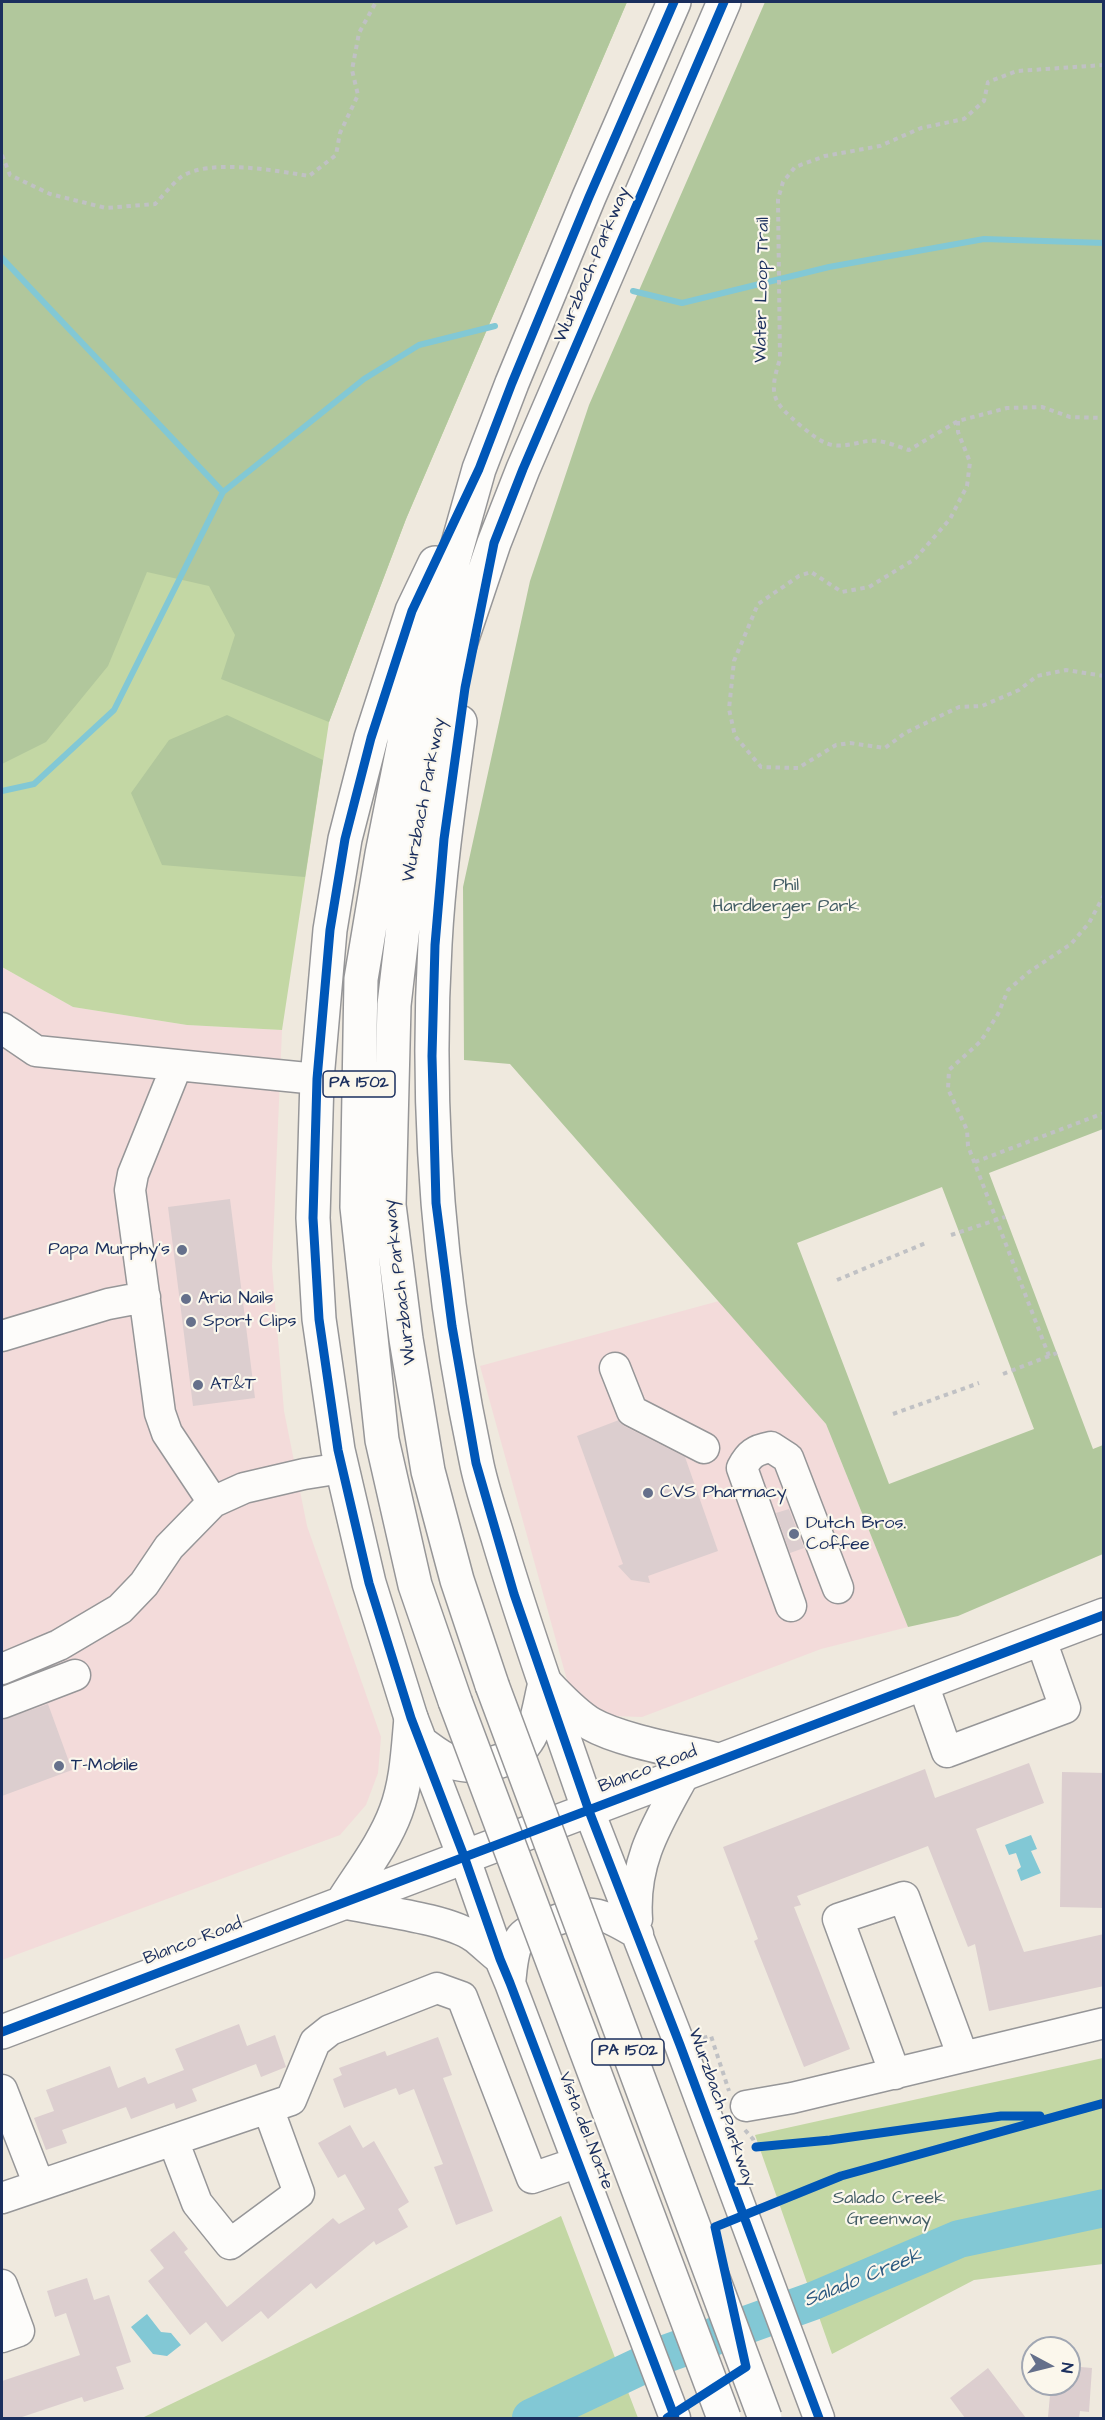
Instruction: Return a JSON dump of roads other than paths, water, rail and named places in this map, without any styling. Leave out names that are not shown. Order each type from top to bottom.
[{"type":"main road","name":"Wurzbach Parkway","points":[[674,2],[580,219],[479,469],[409,718],[382,854],[361,979],[357,1207],[382,1440],[414,1585],[455,1701],[724,2418]]},
{"type":"main road","name":"Wurzbach Parkway","points":[[724,2],[532,449],[494,543],[449,677],[416,835],[394,1005],[389,1205],[405,1339],[428,1471],[457,1580],[492,1685],[765,2418]]},
{"type":"main road","points":[[464,1856],[416,1730],[369,1583],[338,1450],[318,1307],[313,1218],[317,1079],[330,930],[345,839],[371,738],[412,611],[479,469]]},
{"type":"main road","points":[[494,543],[465,688],[443,850],[435,945],[432,1056],[436,1203],[452,1326],[476,1463],[514,1594],[589,1811]]},
{"type":"main road","name":"Blanco Road","points":[[2,2032],[1104,1615]]},
{"type":"main road","points":[[416,1730],[443,1758],[461,1764],[485,1765],[504,1759],[521,1749],[531,1733],[545,1683]]},
{"type":"main road","points":[[545,1683],[591,1724],[629,1738],[718,1760]]},
{"type":"main road","points":[[342,1904],[387,1831],[396,1811],[416,1730]]},
{"type":"street","points":[[2,1028],[36,1051],[317,1079]]},
{"type":"street","points":[[177,1065],[133,1174],[130,1190],[160,1413],[167,1433],[213,1502]]},
{"type":"street","points":[[2,1336],[108,1304],[145,1297]]},
{"type":"street","points":[[615,1368],[632,1411],[704,1448]]},
{"type":"street","points":[[791,1606],[742,1468],[748,1456],[757,1450],[771,1447],[788,1458],[845,1586]]},
{"type":"street","points":[[2,1669],[59,1645],[120,1609],[144,1584],[169,1547],[213,1502],[244,1488],[342,1468]]},
{"type":"street","points":[[922,1684],[947,1752],[1065,1708],[1041,1640]]},
{"type":"street","points":[[2,1703],[75,1675]]},
{"type":"street","points":[[638,1934],[635,1894],[644,1856],[654,1830],[685,1773]]},
{"type":"street","name":"Wurzbach Parkway","points":[[589,1811],[638,1934],[819,2418]]},
{"type":"street","name":"Vista del Norte","points":[[464,1856],[505,1971],[675,2418]]},
{"type":"street","points":[[895,2074],[838,1919],[904,1897],[963,2057]]},
{"type":"street","points":[[342,1904],[435,1922],[473,1936],[505,1971],[512,1962],[520,1938],[528,1931],[571,1914],[591,1912],[602,1915],[638,1934]]},
{"type":"street","points":[[4,2189],[39,2185],[291,2100],[315,2042],[330,2030],[437,1988],[462,1997],[532,2178],[579,2162]]},
{"type":"street","points":[[746,2106],[792,2098],[1104,2023]]},
{"type":"street","points":[[2,2090],[39,2185]]},
{"type":"street","points":[[173,2140],[197,2203],[230,2244],[299,2193],[268,2108]]},
{"type":"street","points":[[2,2285],[19,2331],[2,2337]]},
{"type":"water","points":[[1031,1835],[1037,1849],[1031,1851],[1041,1873],[1021,1881],[1017,1870],[1021,1867],[1016,1853],[1009,1855],[1005,1845]]},
{"type":"water","points":[[147,2314],[161,2332],[171,2333],[181,2345],[167,2356],[153,2354],[131,2327]]},
{"type":"waterway","points":[[633,291],[682,303],[829,267],[984,239],[1104,243]]},
{"type":"waterway","points":[[2,258],[223,492]]},
{"type":"waterway","points":[[2,791],[34,784],[114,710],[223,492],[364,379],[419,345],[495,326]]},
{"type":"waterway","name":"Salado Creek","points":[[531,2418],[668,2353],[813,2301],[959,2239],[1104,2208]]},
{"type":"place","name":"Papa Murphy's","points":[[182,1250]]},
{"type":"place","name":"Aria Nails","points":[[186,1299]]},
{"type":"place","name":"Sport Clips","points":[[191,1322]]},
{"type":"place","name":"AT&T","points":[[198,1385]]},
{"type":"place","name":"CVS Pharmacy","points":[[648,1493]]},
{"type":"place","name":"Dutch Bros. Coffee","points":[[794,1534]]},
{"type":"place","name":"T-Mobile","points":[[59,1766]]},
{"type":"park label","name":"Phil Hardberger Park","points":[[786,896]]},
{"type":"park label","name":"Salado Creek Greenway","points":[[889,2209]]}]
